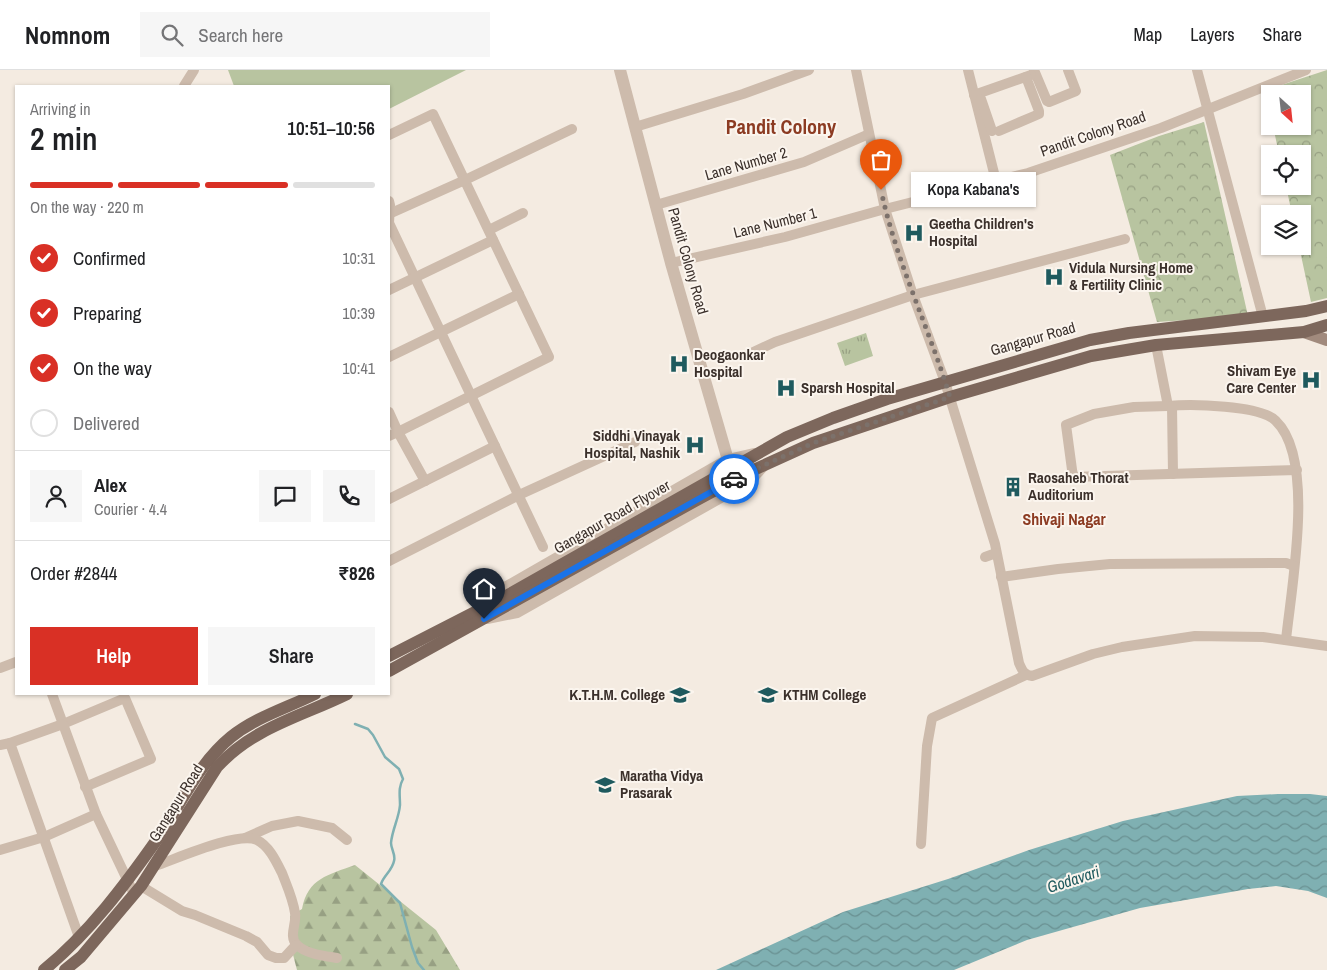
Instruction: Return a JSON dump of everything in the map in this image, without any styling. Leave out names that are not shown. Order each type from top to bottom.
[{"type":"main road","name":"Gangapur Road","points":[[763,458],[787,437],[833,418],[887,399],[1090,340],[1128,332],[1263,317],[1327,306]]},
{"type":"main road","points":[[763,458],[950,397],[1092,356],[1156,345],[1304,332],[1327,325]]},
{"type":"main road","points":[[1304,332],[1327,340]]},
{"type":"main road","name":"Gangapur Road Flyover","points":[[482,614],[739,465],[763,458]]},
{"type":"main road","points":[[390,656],[482,614]]},
{"type":"main road","points":[[390,670],[482,614]]},
{"type":"main road","name":"Gangapur Road","points":[[45,970],[79,938],[127,880],[213,754],[232,736],[263,717],[313,695]]},
{"type":"main road","name":"Gangapur Road","points":[[65,970],[81,957],[138,890],[217,767],[232,752],[256,735],[342,695]]},
{"type":"street","points":[[185,85],[194,70]]},
{"type":"street","name":"Pandit Colony Road","points":[[620,70],[672,263],[739,465]]},
{"type":"street","points":[[635,127],[743,94],[809,70]]},
{"type":"street","points":[[856,70],[885,209],[913,295],[950,397],[996,553],[1019,663],[1026,675]]},
{"type":"street","points":[[968,70],[981,109],[996,181]]},
{"type":"street","points":[[1031,72],[1049,102],[1076,91],[1068,70]]},
{"type":"street","points":[[1197,70],[1263,317]]},
{"type":"street","name":"Pandit Colony Road","points":[[885,209],[1028,173],[1151,131],[1306,70]]},
{"type":"street","points":[[977,95],[1031,72]]},
{"type":"street","points":[[981,109],[996,131],[1040,113],[1031,72]]},
{"type":"street","points":[[390,135],[433,114],[549,357],[394,434]]},
{"type":"street","points":[[390,214],[572,129]]},
{"type":"street","name":"Lane Number 2","points":[[656,205],[804,162],[869,134]]},
{"type":"street","name":"Lane Number 1","points":[[672,263],[785,237],[885,209]]},
{"type":"street","points":[[390,290],[491,235],[522,213]]},
{"type":"street","points":[[390,225],[543,547]]},
{"type":"street","points":[[747,355],[775,342],[913,295],[1125,239]]},
{"type":"street","points":[[390,356],[440,330],[519,294]]},
{"type":"street","points":[[1156,345],[1170,406],[1173,474]]},
{"type":"street","points":[[1286,640],[1297,534],[1297,470],[1294,455],[1285,431],[1275,419],[1257,411],[1190,404],[1134,407],[1094,414],[1066,425],[1073,477],[1297,470]]},
{"type":"street","points":[[390,416],[394,434],[425,481]]},
{"type":"street","points":[[390,560],[519,495],[635,442]]},
{"type":"street","points":[[390,498],[496,446]]},
{"type":"street","points":[[482,614],[493,595],[739,465],[763,458]]},
{"type":"street","points":[[482,614],[517,612],[749,481],[763,458]]},
{"type":"street","points":[[985,557],[996,553]]},
{"type":"street","points":[[1001,578],[1058,569],[1110,564],[1277,563],[1294,566]]},
{"type":"street","points":[[922,844],[927,746],[932,718],[1026,675],[1032,676],[1093,654],[1122,647],[1195,636],[1263,637],[1327,646]]},
{"type":"street","points":[[0,668],[15,662]]},
{"type":"street","points":[[52,695],[96,814],[127,880],[138,890],[182,911],[195,914],[246,936],[257,942],[268,955],[284,958],[296,945]]},
{"type":"street","points":[[79,938],[44,837],[5,744],[63,724],[125,698],[151,759],[86,787]]},
{"type":"street","points":[[0,850],[44,837],[96,814]]},
{"type":"street","points":[[155,866],[212,845],[244,838],[272,826],[298,821],[332,828],[347,840]]},
{"type":"street","points":[[244,838],[256,840],[266,846],[279,868],[296,914],[292,935],[296,945],[317,954],[337,958]]},
{"type":"green space","points":[[228,70],[466,70],[390,108],[390,85],[234,85]]},
{"type":"green space","points":[[1327,70],[1327,298],[1311,302],[1301,255],[1311,255],[1311,205],[1290,205],[1288,195],[1311,195],[1311,145],[1277,145],[1275,135],[1311,135],[1311,85],[1281,85]]},
{"type":"green space","points":[[1204,122],[1248,316],[1157,322],[1110,155],[1159,136]]},
{"type":"green space","points":[[866,333],[873,356],[845,366],[837,343]]},
{"type":"green space","points":[[355,865],[436,930],[460,970],[297,970],[290,943],[290,916],[302,909],[309,890],[314,884],[328,875]]},
{"type":"water","name":"Godavari","points":[[1278,794],[1327,796],[1327,898],[1308,891],[1276,886],[1248,889],[1140,908],[1027,940],[954,970],[716,970],[843,912],[948,879],[1029,850],[1123,821],[1237,796]]},
{"type":"waterway","points":[[355,724],[368,729],[385,757],[399,769],[403,779],[400,789],[400,805],[391,843],[394,861],[392,868],[381,884],[400,903],[412,947],[418,963],[424,970]]},
{"type":"way so far","points":[[734,479],[813,443],[950,397],[913,295],[885,209],[881,190]]},
{"type":"place","name":"Kopa Kabana's","points":[[881,190]]},
{"type":"place","name":"Geetha Children's Hospital","points":[[914,233]]},
{"type":"place","name":"Vidula Nursing Home & Fertility Clinic","points":[[1054,277]]},
{"type":"place","name":"Deogaonkar Hospital","points":[[679,364]]},
{"type":"place","name":"Shivam Eye Care Center","points":[[1311,380]]},
{"type":"place","name":"Sparsh Hospital","points":[[786,388]]},
{"type":"place","name":"Siddhi Vinayak Hospital, Nashik","points":[[695,445]]},
{"type":"place","name":"Raosaheb Thorat Auditorium","points":[[1013,487]]},
{"type":"place","name":"K.T.H.M. College","points":[[680,695]]},
{"type":"place","name":"KTHM College","points":[[768,695]]},
{"type":"place","name":"Maratha Vidya Prasarak","points":[[605,785]]},
{"type":"district","name":"Pandit Colony","points":[[781,127]]},
{"type":"district","name":"Shivaji Nagar","points":[[1064,519]]},
{"type":"route","points":[[484,619],[734,479]]}]
